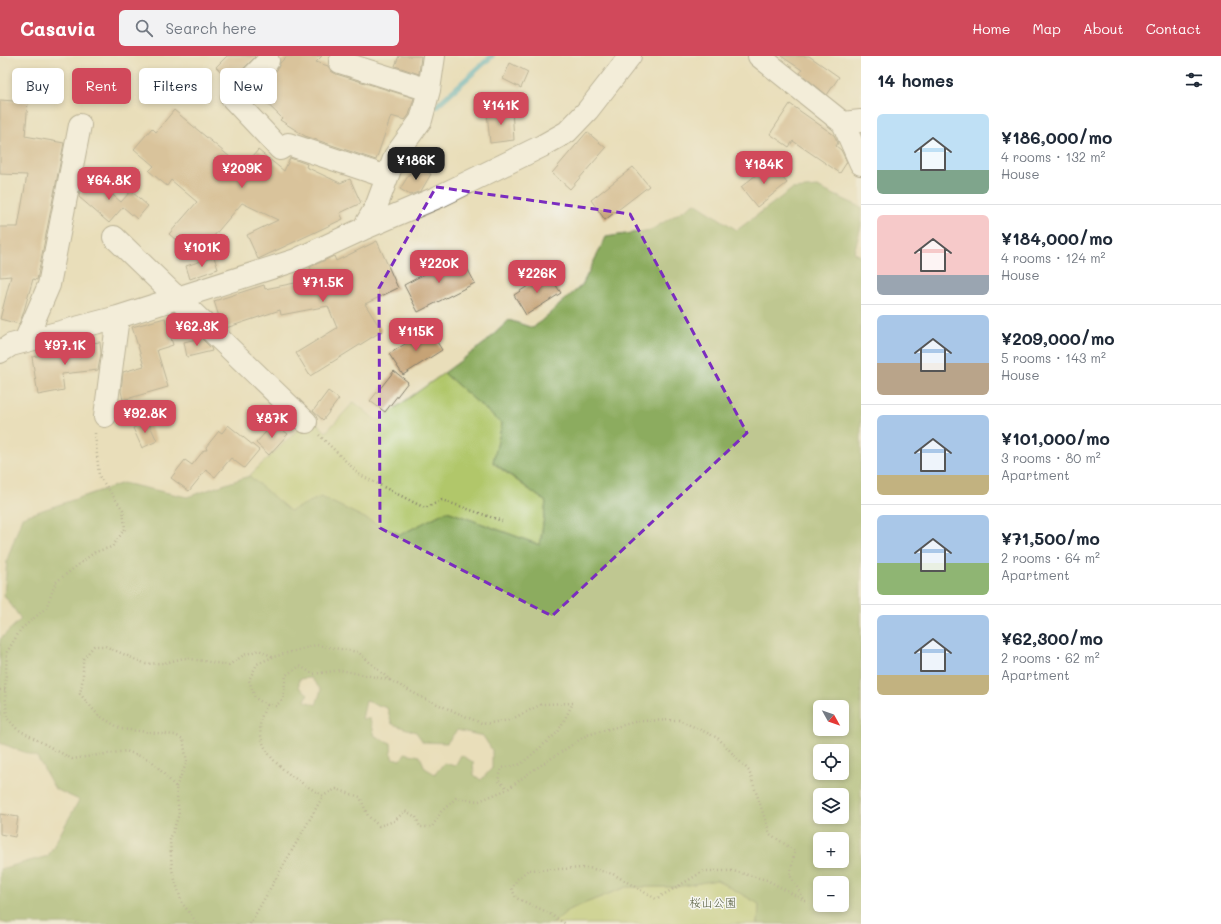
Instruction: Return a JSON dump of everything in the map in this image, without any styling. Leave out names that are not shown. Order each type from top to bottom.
[{"type":"street","points":[[363,229],[376,207],[395,156],[420,120],[430,90],[434,56]]},
{"type":"street","points":[[0,352],[11,345],[118,317],[296,260],[438,197],[542,146],[567,132],[588,110],[630,56]]},
{"type":"street","points":[[759,56],[852,122],[861,164]]},
{"type":"street","points":[[268,61],[232,98],[280,149],[288,144],[387,177]]},
{"type":"street","points":[[340,62],[430,90]]},
{"type":"street","points":[[25,341],[49,285],[80,125]]},
{"type":"street","points":[[114,237],[306,422]]},
{"type":"street","points":[[105,416],[118,317]]},
{"type":"path","points":[[105,416],[94,434],[98,476],[123,510],[124,529],[112,547],[95,552],[56,582],[46,608],[21,629],[7,652],[5,690],[7,718],[17,729],[72,759],[126,751],[151,760],[176,787]]},
{"type":"path","points":[[306,422],[360,475],[425,508],[442,500],[502,521]]},
{"type":"path","points":[[390,680],[340,670],[313,674],[300,666],[286,675],[283,698],[276,706],[266,705],[255,698],[249,680],[257,664],[273,657],[316,645],[358,652],[390,680],[420,697],[483,724],[510,720],[542,704],[573,703],[558,732],[521,764],[502,768],[498,780],[508,789]]},
{"type":"path","points":[[199,924],[182,903],[172,870],[170,840],[179,814],[176,787],[187,762],[184,739],[175,735],[121,728],[98,715],[80,694],[83,677],[83,659],[94,646],[105,646],[146,664],[164,664],[184,658],[229,665],[244,655],[259,650],[273,657]]},
{"type":"path","points":[[0,690],[5,690]]},
{"type":"path","points":[[266,705],[261,719],[261,740],[273,759],[286,772],[323,796]]},
{"type":"path","points":[[250,924],[323,796],[336,789],[360,797],[368,816],[379,826],[394,821],[405,811],[416,817],[420,827],[432,827],[442,812],[456,798],[479,801],[508,789],[529,773],[586,735],[638,721],[679,720],[718,738],[749,771],[770,834],[795,852],[790,875],[805,901],[767,880],[733,871],[704,871],[656,899],[613,874],[590,868],[528,870],[517,879],[512,889],[516,898],[545,911],[566,924]]},
{"type":"highlighted area","points":[[436,187],[630,214],[747,433],[552,616],[380,528],[379,288]]},
{"type":"green space","points":[[817,187],[861,207],[861,226],[854,253],[861,256],[861,924],[758,924],[759,904],[717,880],[676,887],[626,887],[568,910],[552,924],[10,924],[0,922],[0,869],[48,856],[79,800],[55,789],[37,757],[0,743],[0,639],[21,619],[4,595],[7,560],[22,517],[123,483],[187,497],[249,476],[290,511],[321,497],[400,535],[447,511],[540,545],[546,502],[493,462],[502,424],[444,373],[486,342],[509,320],[533,328],[582,285],[606,237],[651,230],[695,203],[737,230],[792,189]],"holes":[[[311,678],[321,690],[316,705],[305,701],[308,694],[299,687],[299,679]],[[366,701],[387,708],[392,724],[416,732],[423,742],[447,743],[457,730],[483,736],[492,750],[492,768],[481,780],[474,775],[473,762],[461,755],[455,766],[444,763],[435,774],[425,768],[420,756],[405,753],[401,760],[392,758],[391,743],[375,736],[370,719],[362,719]]]},
{"type":"green space","points":[[444,373],[502,424],[493,463],[546,502],[540,545],[447,511],[400,535],[321,497],[290,511],[249,476],[311,417],[326,432],[354,402],[377,421]]},
{"type":"green space","name":"桜山公園","points":[[717,880],[759,904],[758,924],[552,924],[568,910],[626,887],[676,887]]},
{"type":"building","points":[[227,56],[255,57],[244,68],[220,68],[220,71],[216,67]]},
{"type":"building","points":[[287,56],[322,56],[316,62],[328,66],[331,71],[336,74],[414,98],[409,115],[405,120],[391,116],[376,160],[305,136],[280,120],[282,118],[267,104],[277,104],[277,70],[280,63]]},
{"type":"building","points":[[399,56],[421,56],[419,74],[395,66]]},
{"type":"building","points":[[781,56],[809,56],[839,77],[827,95],[800,73],[802,70]]},
{"type":"building","points":[[510,63],[528,72],[521,88],[503,79]]},
{"type":"building","points":[[0,100],[12,101],[12,104],[28,104],[25,136],[64,143],[37,280],[33,279],[19,324],[0,319],[11,276],[0,277],[0,227],[18,227],[27,175],[0,174]]},
{"type":"building","points":[[790,104],[834,135],[838,143],[836,146],[841,150],[847,162],[840,173],[793,141],[789,147],[770,134]]},
{"type":"building","points":[[512,109],[514,140],[490,143],[487,112]]},
{"type":"building","points":[[174,110],[243,168],[258,150],[284,171],[290,158],[307,164],[306,167],[340,183],[350,179],[361,203],[340,213],[343,219],[258,259],[247,235],[278,220],[242,203],[196,257],[169,234],[197,202],[171,180],[167,186],[149,171],[154,166],[134,149],[152,128],[156,132]]},
{"type":"building","points":[[587,132],[606,148],[570,189],[552,173]]},
{"type":"building","points":[[771,163],[787,183],[757,207],[741,187]]},
{"type":"building","points":[[415,165],[431,174],[421,191],[410,195],[400,189]]},
{"type":"building","points":[[633,167],[649,186],[605,220],[591,200]]},
{"type":"building","points":[[88,174],[121,202],[131,191],[148,206],[137,219],[123,207],[109,223],[79,197],[82,181]]},
{"type":"building","points":[[377,241],[398,288],[365,304],[382,331],[310,376],[296,353],[337,328],[328,306],[281,315],[280,310],[226,328],[221,323],[214,301],[264,285],[265,289],[315,279],[310,267],[334,256],[336,261]]},
{"type":"building","points":[[460,255],[475,283],[418,312],[404,285]]},
{"type":"building","points":[[214,257],[218,269],[190,279],[186,266]]},
{"type":"building","points":[[548,273],[561,293],[526,315],[514,295]]},
{"type":"building","points":[[165,318],[173,345],[157,350],[168,387],[123,400],[121,391],[123,372],[144,366],[132,327]]},
{"type":"building","points":[[429,329],[442,350],[403,375],[389,354]]},
{"type":"building","points":[[201,338],[212,351],[187,357],[184,342]]},
{"type":"building","points":[[100,342],[101,353],[98,370],[62,374],[64,390],[38,395],[32,357],[68,350],[67,346]]},
{"type":"building","points":[[394,371],[408,382],[385,412],[370,401]]},
{"type":"building","points":[[328,391],[339,399],[323,420],[313,411]]},
{"type":"building","points":[[148,421],[157,441],[142,448],[133,428]]},
{"type":"building","points":[[274,423],[288,434],[269,455],[256,443]]},
{"type":"building","points":[[228,425],[259,450],[244,468],[231,458],[215,477],[206,470],[189,491],[171,478],[185,460],[192,465],[204,450],[207,450],[206,447],[219,431],[222,433]]},
{"type":"building","points":[[0,814],[18,817],[15,837],[0,834]]},
{"type":"waterway","points":[[435,107],[492,56]]}]
